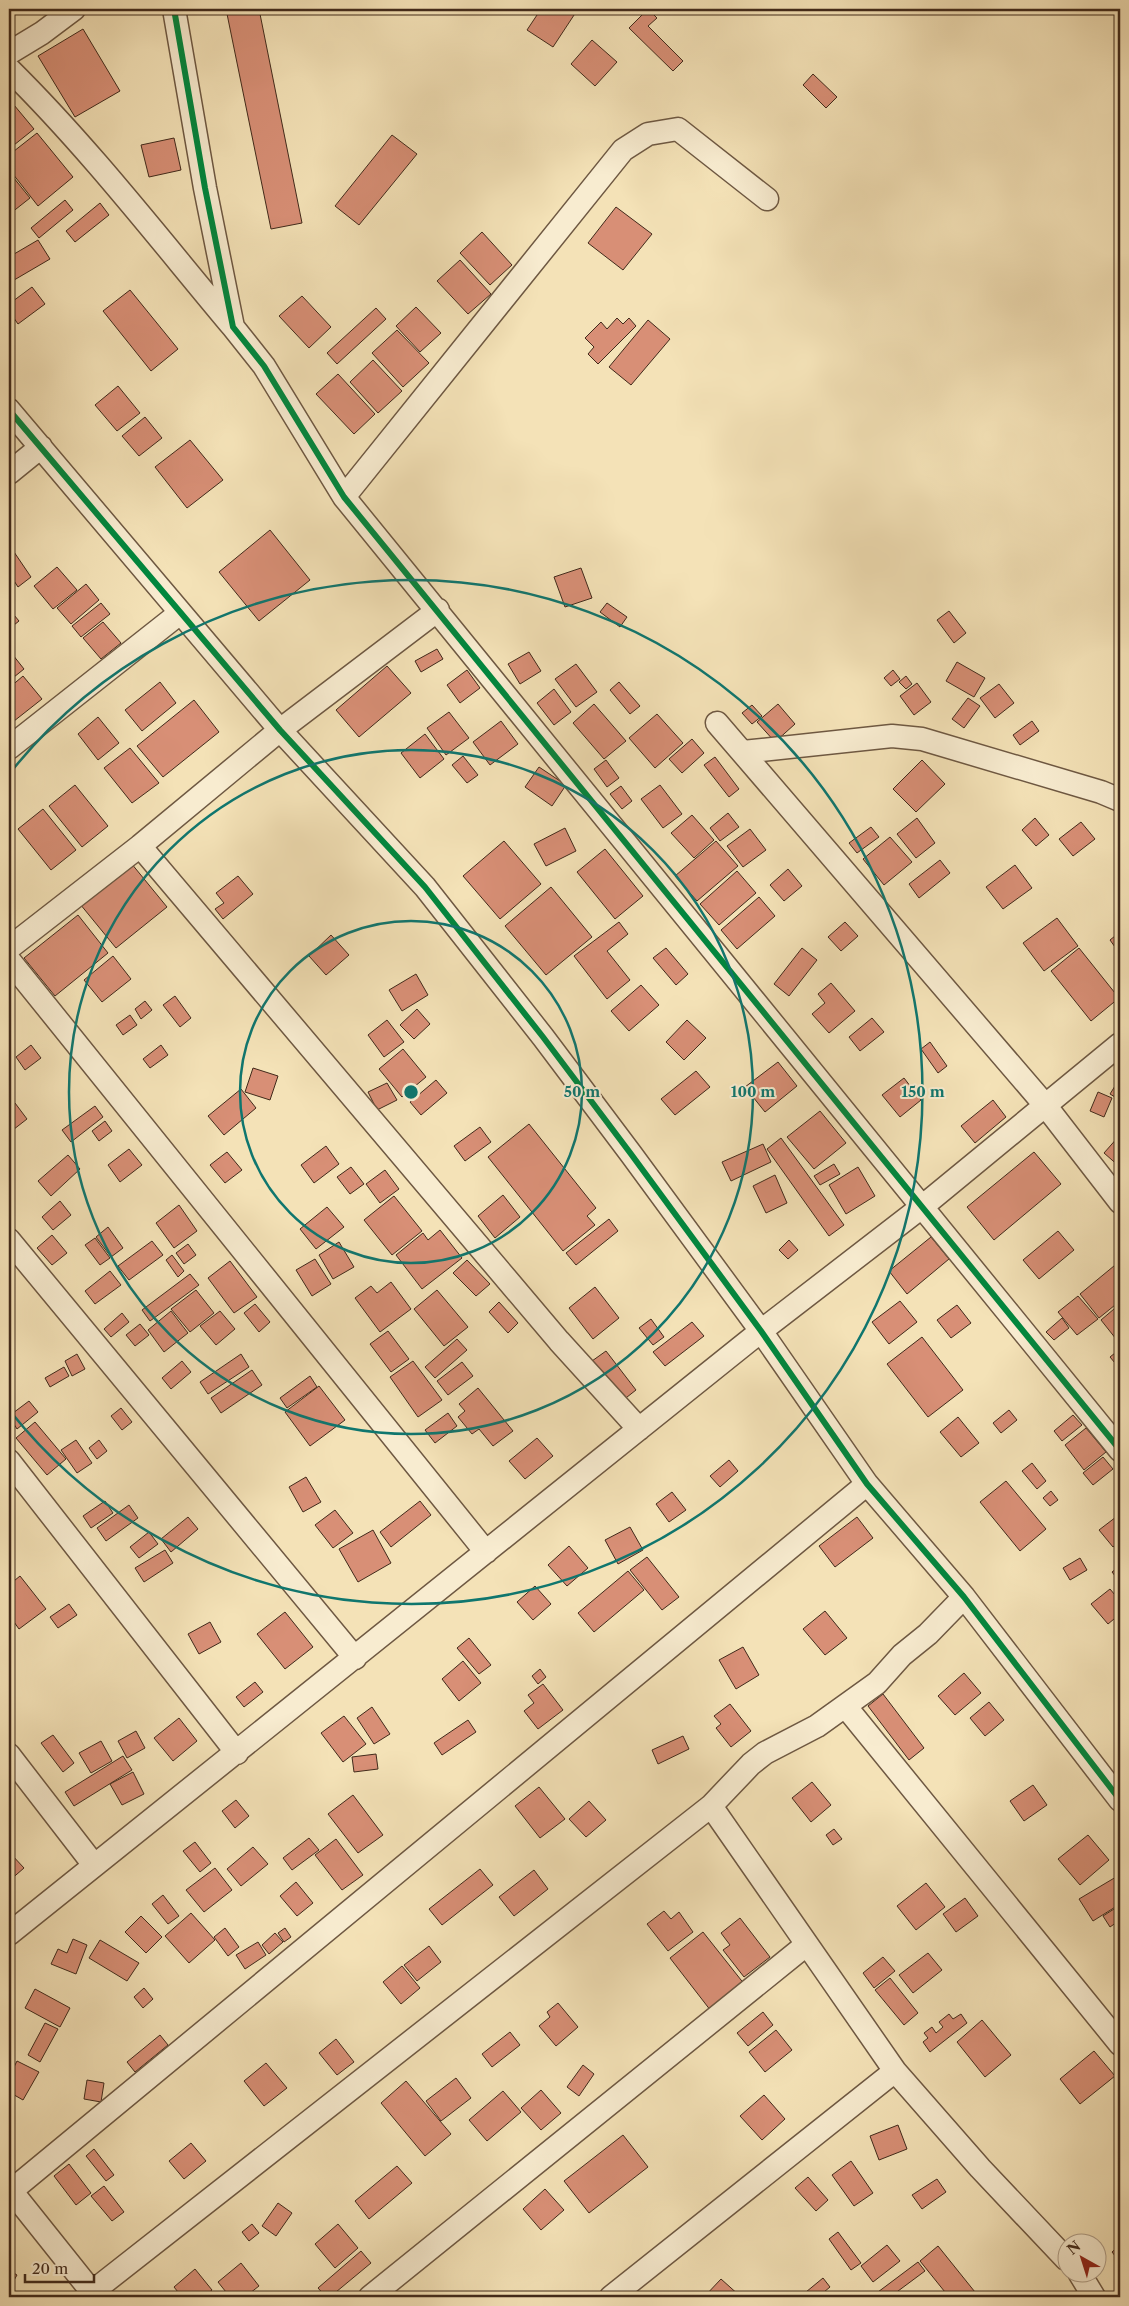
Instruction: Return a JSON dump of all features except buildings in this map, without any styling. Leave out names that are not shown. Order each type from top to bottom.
[{"type":"street","points":[[9,53],[74,9]]},
{"type":"street","points":[[174,9],[205,188],[233,327]]},
{"type":"street","points":[[9,69],[36,96],[103,172],[233,327],[264,366],[344,498],[438,610],[1120,1450]]},
{"type":"street","points":[[344,498],[623,150],[648,134],[678,129],[767,199]]},
{"type":"street","points":[[9,410],[280,730],[425,887],[549,1044],[760,1331],[867,1484],[964,1596],[1120,1800]]},
{"type":"street","points":[[9,473],[41,447]]},
{"type":"street","points":[[9,948],[140,846],[280,730],[438,610]]},
{"type":"street","points":[[9,748],[180,613]]},
{"type":"street","points":[[717,723],[1045,1105],[1120,1202]]},
{"type":"street","points":[[743,752],[892,736],[922,739],[1101,792],[1120,800]]},
{"type":"street","points":[[140,846],[559,1341],[639,1429]]},
{"type":"street","points":[[9,960],[486,1552]]},
{"type":"street","points":[[9,1934],[237,1753],[760,1331],[923,1206],[1120,1044]]},
{"type":"street","points":[[9,1240],[355,1658]]},
{"type":"street","points":[[9,1461],[237,1753]]},
{"type":"street","points":[[867,1484],[10,2190],[94,2295],[711,1806],[751,1764],[765,1753],[818,1726],[877,1683],[902,1655],[928,1634],[964,1596]]},
{"type":"street","points":[[846,1707],[1120,2044]]},
{"type":"street","points":[[9,1755],[94,1865]]},
{"type":"street","points":[[711,1806],[895,2071],[980,2168],[1056,2248]]},
{"type":"street","points":[[370,2297],[806,1945]]},
{"type":"street","points":[[610,2297],[895,2071]]},
{"type":"street","points":[[1086,2284],[1094,2297]]},
{"type":"cycle path","points":[[174,9],[205,188],[233,327],[264,366],[344,497],[1120,1450]]},
{"type":"cycle path","points":[[9,410],[280,730],[425,887],[543,1037],[631,1154],[761,1331],[867,1484],[964,1597],[1120,1800]]}]
